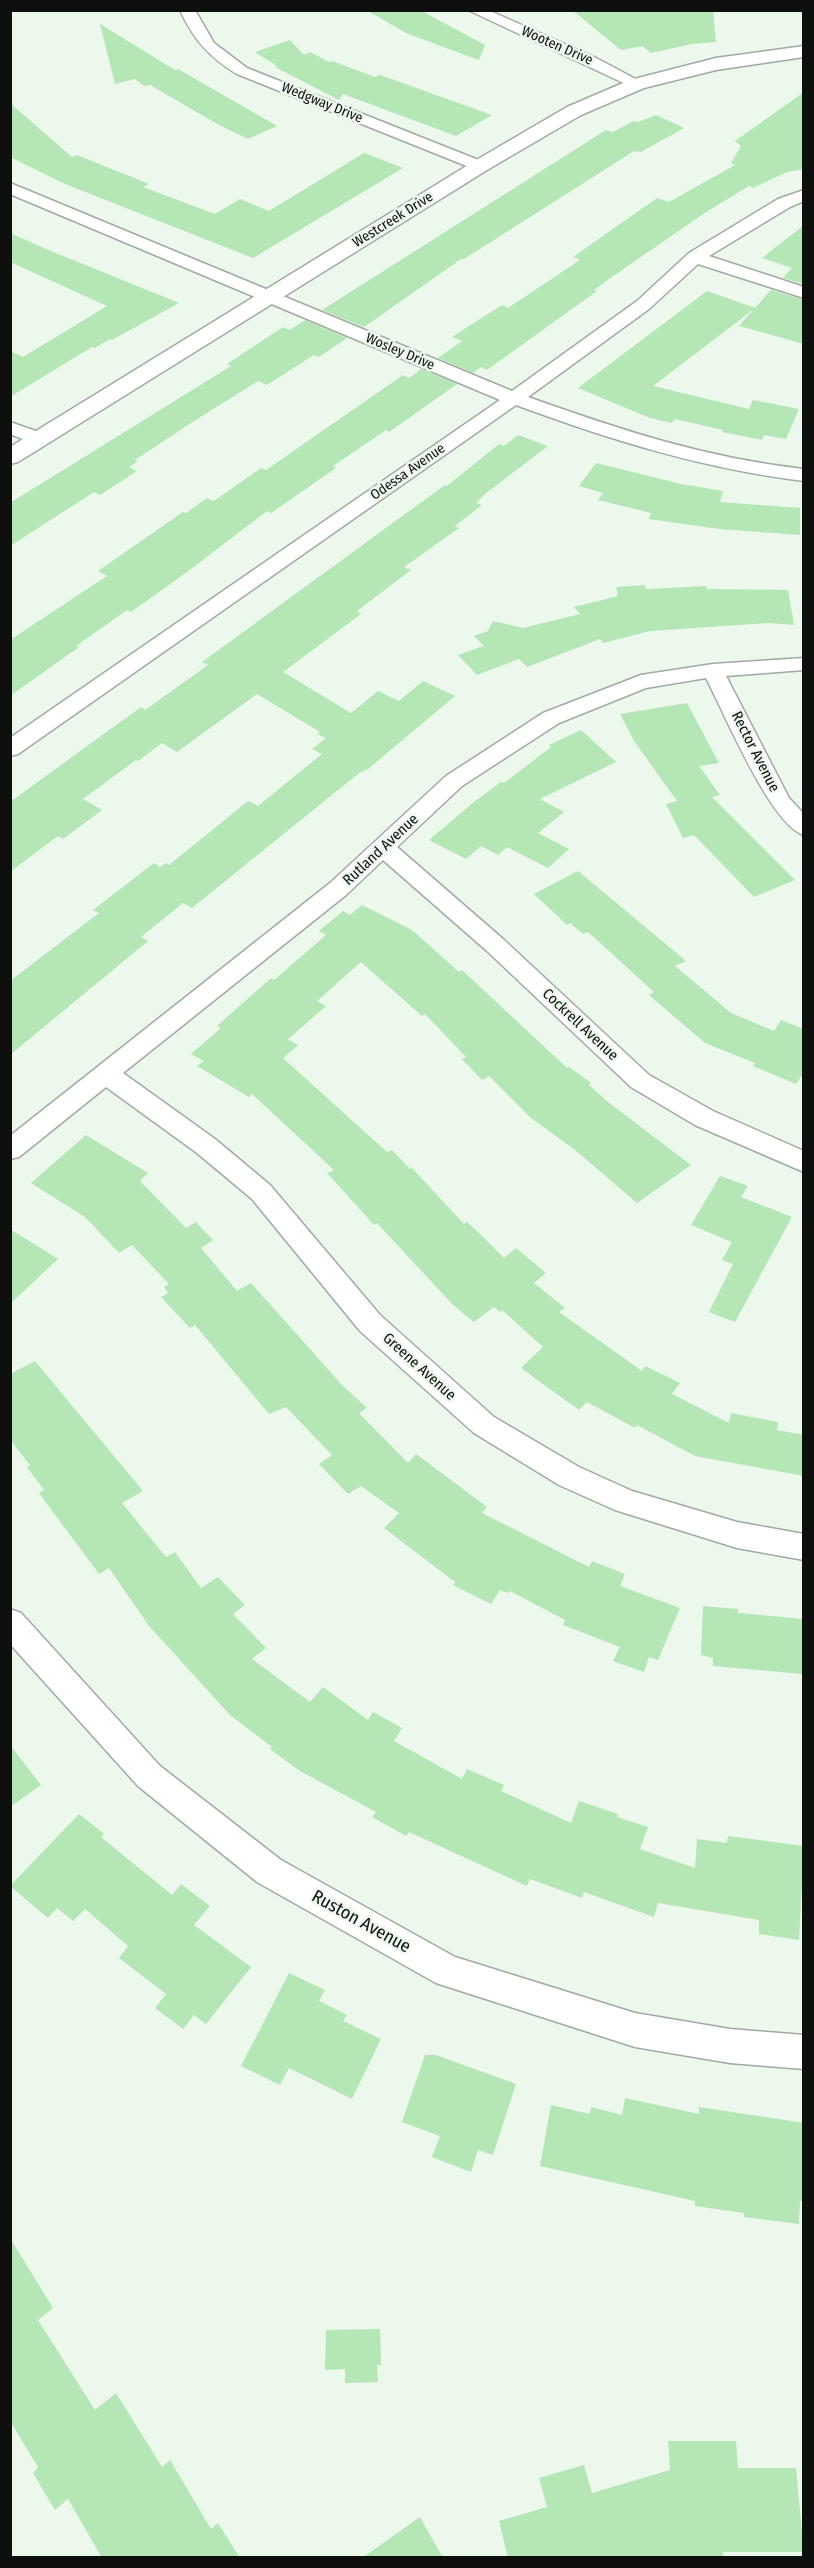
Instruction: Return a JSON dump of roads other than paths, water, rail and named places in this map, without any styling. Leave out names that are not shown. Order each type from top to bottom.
[{"type":"street","name":"Wedgway Drive","points":[[187,10],[196,32],[211,50],[242,71],[480,166]]},
{"type":"street","name":"Wooten Drive","points":[[475,10],[638,84]]},
{"type":"street","name":"Westcreek Drive","points":[[10,458],[480,166],[574,111],[638,84],[716,64],[804,51]]},
{"type":"street","name":"Wosley Drive","points":[[10,188],[515,398],[613,434],[716,462],[804,475]]},
{"type":"street","name":"Odessa Avenue","points":[[10,749],[515,398],[643,304],[695,257],[783,203],[804,195]]},
{"type":"street","points":[[695,257],[804,293]]},
{"type":"street","points":[[10,427],[40,439]]},
{"type":"street","name":"Rutland Avenue","points":[[10,1150],[338,889],[454,781],[551,718],[641,682],[713,670],[804,664]]},
{"type":"street","name":"Rector Avenue","points":[[713,670],[780,802],[804,828]]},
{"type":"street","name":"Cockrell Avenue","points":[[384,848],[495,945],[640,1081],[704,1118],[804,1162]]},
{"type":"street","name":"Greene Avenue","points":[[105,1073],[206,1146],[261,1192],[370,1323],[484,1425],[569,1476],[625,1501],[737,1536],[804,1547]]},
{"type":"street","name":"Ruston Avenue","points":[[10,1622],[148,1776],[269,1871],[448,1971],[635,2030],[730,2046],[804,2052]]}]
